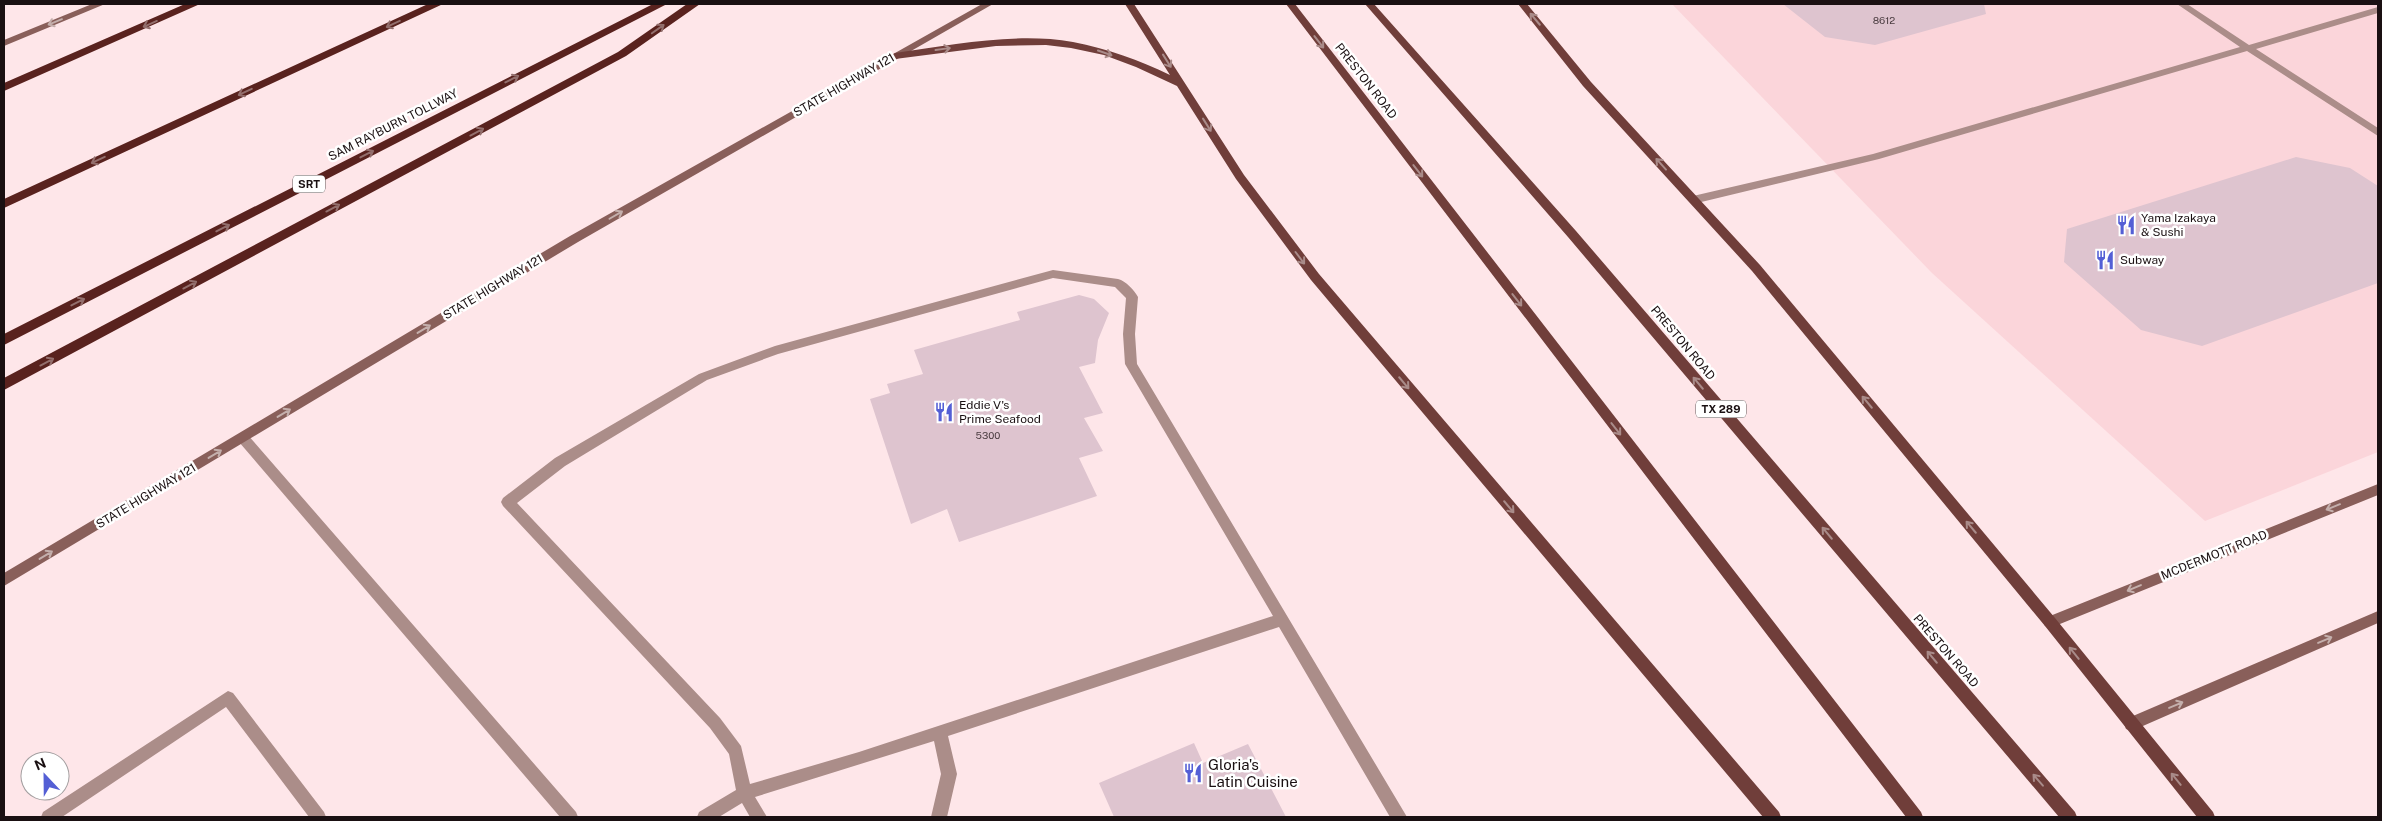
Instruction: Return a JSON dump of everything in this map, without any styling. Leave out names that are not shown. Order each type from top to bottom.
[{"type":"highway","points":[[4,87],[194,4]]},
{"type":"highway","points":[[4,204],[437,4]]},
{"type":"highway","name":"SAM RAYBURN TOLLWAY","points":[[4,340],[661,4]]},
{"type":"highway","points":[[4,385],[622,54],[694,4]]},
{"type":"main road","points":[[4,43],[100,4]]},
{"type":"main road","name":"STATE HIGHWAY 121","points":[[4,580],[574,239],[988,4]]},
{"type":"main road","name":"PRESTON ROAD","points":[[1290,4],[1915,817]]},
{"type":"main road","name":"PRESTON ROAD","points":[[1369,4],[1578,242],[2069,817]]},
{"type":"main road","points":[[1522,4],[1588,84],[1756,268],[2050,622],[2207,817]]},
{"type":"main road","points":[[1134,6],[1240,177],[1315,277],[1773,817]]},
{"type":"main road","points":[[895,56],[977,45],[1053,44],[1095,50],[1138,64],[1181,84]]},
{"type":"main road","name":"MCDERMOTT ROAD","points":[[2050,622],[2378,489]]},
{"type":"main road","points":[[2131,724],[2378,617]]},
{"type":"lane","points":[[2180,4],[2378,133]]},
{"type":"lane","points":[[1693,200],[1875,157],[2250,49],[2378,10]]},
{"type":"lane","points":[[759,817],[744,793],[736,751],[715,723],[674,676],[508,502],[560,462],[703,377],[774,350],[1053,274],[1118,282],[1132,297],[1129,334],[1131,364],[1280,620],[1399,817]]},
{"type":"lane","points":[[243,438],[570,817]]},
{"type":"lane","points":[[705,817],[744,793],[940,733],[1280,620]]},
{"type":"lane","points":[[50,817],[228,698],[318,817]]},
{"type":"lane","points":[[939,817],[949,774],[940,733]]},
{"type":"shaded area","points":[[1672,4],[2378,4],[2378,452],[2205,521],[1932,273]]},
{"type":"building","points":[[1783,4],[1984,4],[1986,14],[1875,45],[1825,37]]},
{"type":"building","points":[[2296,157],[2350,168],[2378,186],[2378,283],[2202,346],[2141,330],[2064,262],[2067,229]]},
{"type":"building","points":[[1079,295],[1094,299],[1109,313],[1098,340],[1095,363],[1079,367],[1103,413],[1084,418],[1103,451],[1079,458],[1097,496],[959,542],[947,509],[911,524],[870,399],[890,393],[887,384],[923,374],[914,350],[1020,320],[1017,312]]},
{"type":"building","name":"Gloria's Latin Cuisine","points":[[1194,743],[1203,763],[1248,744],[1286,817],[1114,817],[1099,783]]},
{"type":"place","name":"Yama Izakaya & Sushi","points":[[2126,225]]},
{"type":"place","name":"Subway","points":[[2105,260]]},
{"type":"place","name":"Eddie V's Prime Seafood","points":[[944,412]]},
{"type":"place","name":"Gloria's Latin Cuisine","points":[[1193,773]]}]
